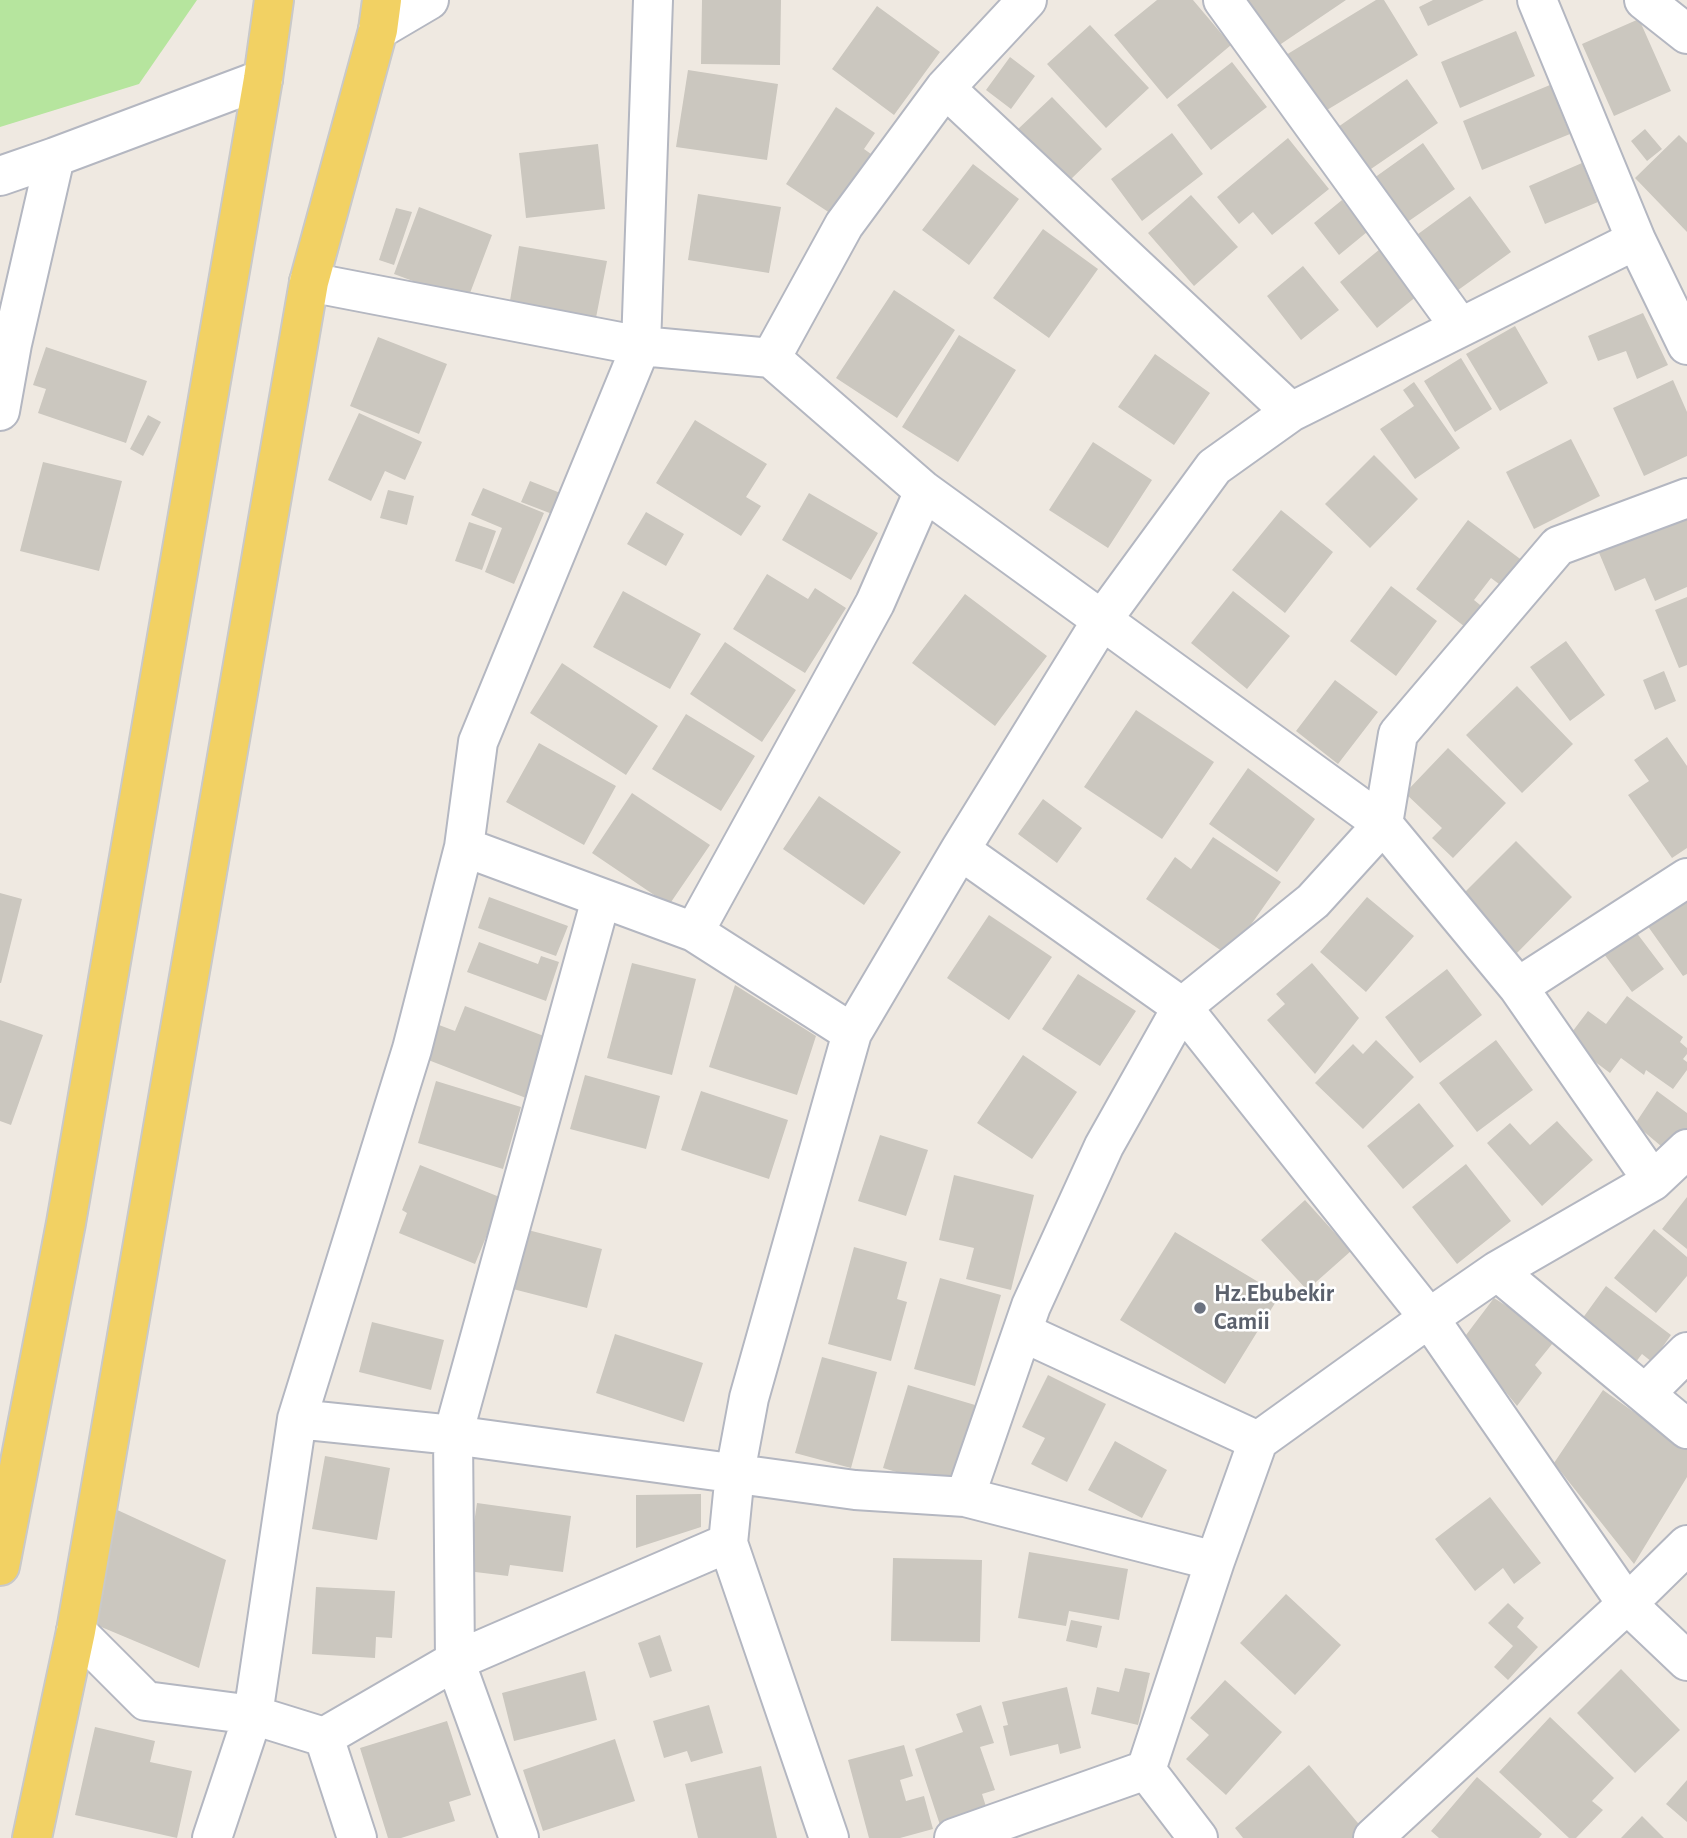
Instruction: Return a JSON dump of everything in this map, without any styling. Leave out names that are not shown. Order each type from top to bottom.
[{"type":"main road","points":[[0,1566],[66,1223],[263,79],[274,0]]},
{"type":"main road","points":[[32,1838],[76,1631],[309,282],[380,15]]},
{"type":"street","points":[[380,15],[429,0]]},
{"type":"street","points":[[212,1838],[253,1715],[297,1419],[412,1049],[464,848],[478,743],[641,346],[653,0]]},
{"type":"street","points":[[771,358],[844,225],[945,89],[1027,0]]},
{"type":"street","points":[[1223,0],[1460,327]]},
{"type":"street","points":[[1537,0],[1636,240],[1687,345]]},
{"type":"street","points":[[1644,0],[1687,33]]},
{"type":"street","points":[[0,176],[263,79]]},
{"type":"street","points":[[945,89],[1292,412]]},
{"type":"street","points":[[0,411],[12,344],[55,157]]},
{"type":"street","points":[[829,1838],[728,1543],[736,1473],[749,1398],[852,1033],[960,850],[1102,620],[1214,467],[1292,412],[1636,240]]},
{"type":"street","points":[[309,282],[641,346],[771,358],[924,491],[1383,824],[1518,987],[1653,1181]]},
{"type":"street","points":[[694,932],[875,603],[924,491]]},
{"type":"street","points":[[965,1497],[1031,1306],[1104,1146],[1182,1007],[1313,901],[1383,824],[1398,734],[1558,546],[1687,498]]},
{"type":"street","points":[[464,848],[694,932],[852,1033]]},
{"type":"street","points":[[960,850],[1182,1007],[1429,1318],[1627,1604],[1687,1661]]},
{"type":"street","points":[[1518,987],[1687,878]]},
{"type":"street","points":[[519,1838],[455,1661],[453,1435],[601,899]]},
{"type":"street","points":[[1146,1770],[1258,1441],[1497,1271],[1653,1181],[1687,1149]]},
{"type":"street","points":[[1497,1271],[1687,1429]]},
{"type":"street","points":[[1022,1332],[1258,1441]]},
{"type":"street","points":[[1645,1394],[1687,1352]]},
{"type":"street","points":[[297,1419],[453,1435],[855,1490],[965,1497],[1215,1561]]},
{"type":"street","points":[[76,1631],[146,1702],[253,1715],[324,1737],[455,1661],[728,1543]]},
{"type":"street","points":[[1373,1838],[1627,1604],[1687,1545]]},
{"type":"street","points":[[324,1737],[357,1838]]},
{"type":"street","points":[[954,1838],[1146,1770]]},
{"type":"street","points":[[1146,1770],[1198,1838]]},
{"type":"green space","points":[[0,0],[197,0],[139,84],[0,127]]},
{"type":"building","points":[[702,0],[781,0],[780,65],[701,64]]},
{"type":"building","points":[[1157,0],[1193,0],[1231,45],[1167,99],[1114,35]]},
{"type":"building","points":[[1247,0],[1346,0],[1278,46]]},
{"type":"building","points":[[1376,0],[1384,0],[1418,55],[1322,113],[1286,55]]},
{"type":"building","points":[[1433,0],[1484,0],[1428,26],[1419,7]]},
{"type":"building","points":[[877,6],[940,52],[894,115],[832,69]]},
{"type":"building","points":[[1639,19],[1671,91],[1614,116],[1582,44]]},
{"type":"building","points":[[1090,25],[1149,88],[1106,128],[1047,64]]},
{"type":"building","points":[[1516,31],[1535,76],[1460,108],[1441,62]]},
{"type":"building","points":[[1010,57],[1035,76],[1011,109],[986,90]]},
{"type":"building","points":[[1232,62],[1267,107],[1211,150],[1177,105]]},
{"type":"building","points":[[688,70],[778,84],[767,160],[676,147]]},
{"type":"building","points":[[1407,79],[1438,123],[1368,171],[1338,127]]},
{"type":"building","points":[[1550,85],[1570,134],[1482,170],[1463,121]]},
{"type":"building","points":[[1052,97],[1102,149],[1068,182],[1017,130]]},
{"type":"building","points":[[836,107],[875,133],[864,149],[878,159],[839,219],[786,184]]},
{"type":"building","points":[[1645,129],[1662,149],[1647,161],[1631,141]]},
{"type":"building","points":[[1172,133],[1203,174],[1142,221],[1111,179]]},
{"type":"building","points":[[1679,135],[1687,143],[1687,232],[1635,178]]},
{"type":"building","points":[[1288,138],[1329,189],[1272,235],[1253,212],[1239,224],[1217,197]]},
{"type":"building","points":[[1423,143],[1455,189],[1406,223],[1374,178]]},
{"type":"building","points":[[598,144],[605,209],[526,218],[519,153]]},
{"type":"building","points":[[1582,163],[1598,202],[1545,224],[1529,186]]},
{"type":"building","points":[[973,164],[1019,199],[969,265],[922,230]]},
{"type":"building","points":[[698,194],[781,207],[769,273],[688,260]]},
{"type":"building","points":[[1191,195],[1238,247],[1194,286],[1148,233]]},
{"type":"building","points":[[1470,196],[1511,252],[1454,293],[1414,237]]},
{"type":"building","points":[[1342,200],[1367,232],[1339,255],[1314,223]]},
{"type":"building","points":[[419,207],[492,235],[467,301],[394,274]]},
{"type":"building","points":[[396,208],[412,212],[394,265],[379,260]]},
{"type":"building","points":[[1043,229],[1098,269],[1049,338],[993,298]]},
{"type":"building","points":[[519,246],[607,261],[594,328],[508,313]]},
{"type":"building","points":[[1380,249],[1417,296],[1377,328],[1340,282]]},
{"type":"building","points":[[1303,266],[1339,310],[1301,340],[1267,296]]},
{"type":"building","points":[[894,290],[955,330],[897,418],[836,378]]},
{"type":"building","points":[[1643,313],[1668,365],[1637,379],[1626,351],[1598,361],[1588,336]]},
{"type":"building","points":[[1515,326],[1548,383],[1500,411],[1466,354]]},
{"type":"building","points":[[959,335],[1016,370],[958,462],[902,427]]},
{"type":"building","points":[[378,337],[447,364],[419,434],[350,406]]},
{"type":"building","points":[[46,347],[147,381],[126,443],[38,413],[46,389],[33,385]]},
{"type":"building","points":[[1155,354],[1210,393],[1174,445],[1118,407]]},
{"type":"building","points":[[1461,358],[1492,409],[1455,432],[1424,381]]},
{"type":"building","points":[[1673,380],[1687,412],[1687,456],[1644,476],[1613,408]]},
{"type":"building","points":[[1414,382],[1460,448],[1415,479],[1380,429],[1414,406],[1403,390]]},
{"type":"building","points":[[359,413],[422,442],[405,480],[385,471],[371,501],[328,480]]},
{"type":"building","points":[[148,415],[161,422],[143,456],[130,449]]},
{"type":"building","points":[[695,420],[767,464],[746,497],[761,506],[741,536],[656,483]]},
{"type":"building","points":[[1571,439],[1600,496],[1534,529],[1506,472]]},
{"type":"building","points":[[1093,442],[1152,480],[1108,548],[1049,510]]},
{"type":"building","points":[[1374,455],[1418,499],[1370,548],[1325,504]]},
{"type":"building","points":[[43,462],[122,481],[99,571],[20,551]]},
{"type":"building","points":[[530,481],[568,496],[560,517],[521,502]]},
{"type":"building","points":[[483,488],[544,513],[514,584],[485,572],[502,528],[471,515]]},
{"type":"building","points":[[388,490],[414,496],[407,525],[380,518]]},
{"type":"building","points":[[809,493],[878,533],[851,580],[782,540]]},
{"type":"building","points":[[1281,510],[1333,552],[1285,613],[1232,570]]},
{"type":"building","points":[[1687,510],[1687,587],[1655,601],[1645,578],[1615,591],[1597,548]]},
{"type":"building","points":[[646,512],[684,534],[666,566],[627,544]]},
{"type":"building","points":[[1468,520],[1527,564],[1507,590],[1491,578],[1474,600],[1485,609],[1469,630],[1416,589]]},
{"type":"building","points":[[469,522],[496,531],[482,570],[455,561]]},
{"type":"building","points":[[767,574],[808,599],[815,588],[846,608],[805,673],[733,629]]},
{"type":"building","points":[[1391,586],[1437,621],[1396,676],[1350,641]]},
{"type":"building","points":[[623,591],[701,634],[670,689],[593,647]]},
{"type":"building","points":[[1233,591],[1290,636],[1247,689],[1191,643]]},
{"type":"building","points":[[965,594],[1047,656],[995,726],[912,663]]},
{"type":"building","points":[[1687,597],[1687,665],[1679,668],[1655,610]]},
{"type":"building","points":[[1566,641],[1605,695],[1570,721],[1530,667]]},
{"type":"building","points":[[725,642],[796,690],[762,742],[690,694]]},
{"type":"building","points":[[562,663],[658,726],[626,775],[530,713]]},
{"type":"building","points":[[1664,671],[1676,701],[1655,710],[1643,680]]},
{"type":"building","points":[[1335,680],[1378,712],[1338,764],[1296,731]]},
{"type":"building","points":[[1517,686],[1573,744],[1522,793],[1466,735]]},
{"type":"building","points":[[1136,710],[1214,762],[1162,839],[1084,787]]},
{"type":"building","points":[[686,714],[755,756],[721,811],[652,769]]},
{"type":"building","points":[[1667,737],[1687,766],[1687,848],[1672,858],[1628,795],[1649,781],[1634,760]]},
{"type":"building","points":[[539,743],[616,786],[584,845],[506,802]]},
{"type":"building","points":[[1448,748],[1506,803],[1453,858],[1432,838],[1442,828],[1405,793]]},
{"type":"building","points":[[1248,768],[1315,819],[1277,872],[1209,824]]},
{"type":"building","points":[[632,793],[710,845],[669,905],[592,853]]},
{"type":"building","points":[[819,796],[901,852],[864,905],[783,849]]},
{"type":"building","points":[[1043,799],[1082,828],[1057,863],[1018,834]]},
{"type":"building","points":[[1213,837],[1281,882],[1229,956],[1146,899],[1175,857],[1191,869]]},
{"type":"building","points":[[1516,841],[1572,897],[1515,955],[1458,899]]},
{"type":"building","points":[[0,893],[22,899],[1,983],[0,983]]},
{"type":"building","points":[[489,897],[568,926],[556,956],[478,928]]},
{"type":"building","points":[[1367,897],[1414,936],[1366,992],[1320,952]]},
{"type":"building","points":[[1687,897],[1687,974],[1683,976],[1647,925]]},
{"type":"building","points":[[989,915],[1052,957],[1009,1020],[947,978]]},
{"type":"building","points":[[1636,932],[1664,969],[1632,992],[1604,954]]},
{"type":"building","points":[[479,942],[538,964],[541,956],[559,962],[546,1001],[467,972]]},
{"type":"building","points":[[632,963],[696,979],[672,1075],[607,1058]]},
{"type":"building","points":[[1312,963],[1359,1018],[1315,1074],[1267,1020],[1285,1004],[1276,994]]},
{"type":"building","points":[[1447,969],[1482,1015],[1420,1063],[1385,1017]]},
{"type":"building","points":[[1078,974],[1136,1011],[1100,1066],[1042,1029]]},
{"type":"building","points":[[735,985],[816,1036],[797,1095],[709,1067]]},
{"type":"building","points":[[1627,996],[1683,1037],[1680,1042],[1687,1048],[1683,1059],[1687,1062],[1687,1070],[1673,1089],[1646,1070],[1644,1075],[1621,1058],[1610,1073],[1566,1040],[1588,1011],[1606,1024]]},
{"type":"building","points":[[465,1006],[549,1038],[526,1098],[418,1056],[431,1022],[455,1031]]},
{"type":"building","points":[[0,1020],[43,1035],[11,1125],[0,1121]]},
{"type":"building","points":[[1376,1040],[1414,1077],[1363,1129],[1315,1083],[1353,1044],[1363,1054]]},
{"type":"building","points":[[1496,1040],[1533,1090],[1477,1132],[1439,1083]]},
{"type":"building","points":[[1023,1055],[1077,1092],[1032,1159],[977,1123]]},
{"type":"building","points":[[585,1075],[660,1096],[646,1149],[570,1129]]},
{"type":"building","points":[[436,1081],[521,1107],[503,1169],[418,1143]]},
{"type":"building","points":[[701,1091],[788,1120],[769,1179],[681,1150]]},
{"type":"building","points":[[1657,1091],[1687,1113],[1687,1129],[1668,1152],[1635,1124]]},
{"type":"building","points":[[1419,1103],[1454,1146],[1403,1189],[1367,1146]]},
{"type":"building","points":[[1557,1121],[1593,1160],[1542,1206],[1487,1143],[1510,1123],[1530,1145]]},
{"type":"building","points":[[880,1135],[928,1150],[906,1216],[858,1201]]},
{"type":"building","points":[[1466,1164],[1511,1221],[1457,1264],[1412,1207]]},
{"type":"building","points":[[420,1165],[502,1198],[475,1264],[399,1233],[407,1213],[402,1210]]},
{"type":"building","points":[[954,1175],[1034,1195],[1011,1290],[966,1279],[974,1248],[939,1240]]},
{"type":"building","points":[[1687,1197],[1687,1249],[1662,1229]]},
{"type":"building","points":[[1305,1200],[1351,1251],[1307,1290],[1261,1240]]},
{"type":"building","points":[[524,1229],[602,1249],[587,1308],[509,1288]]},
{"type":"building","points":[[1654,1229],[1687,1257],[1687,1276],[1656,1313],[1614,1278]]},
{"type":"building","name":"Hz.Ebubekir Camii","points":[[1175,1232],[1280,1295],[1225,1384],[1120,1320]]},
{"type":"building","points":[[854,1247],[907,1262],[897,1299],[907,1302],[891,1361],[828,1344]]},
{"type":"building","points":[[940,1278],[1001,1295],[975,1386],[914,1369]]},
{"type":"building","points":[[1606,1286],[1671,1335],[1652,1362],[1642,1354],[1632,1367],[1577,1326]]},
{"type":"building","points":[[1494,1298],[1557,1338],[1535,1365],[1542,1373],[1517,1406],[1463,1339]]},
{"type":"building","points":[[372,1322],[444,1340],[431,1390],[359,1372]]},
{"type":"building","points":[[615,1334],[703,1363],[684,1422],[596,1393]]},
{"type":"building","points":[[822,1357],[877,1372],[851,1468],[795,1453]]},
{"type":"building","points":[[1048,1375],[1106,1404],[1067,1482],[1031,1464],[1045,1438],[1022,1427]]},
{"type":"building","points":[[908,1385],[975,1405],[950,1488],[883,1468]]},
{"type":"building","points":[[1603,1390],[1687,1450],[1687,1477],[1634,1564],[1554,1463]]},
{"type":"building","points":[[1115,1441],[1167,1470],[1142,1518],[1088,1490]]},
{"type":"building","points":[[325,1456],[390,1468],[377,1540],[312,1529]]},
{"type":"building","points":[[701,1494],[701,1527],[636,1548],[636,1495]]},
{"type":"building","points":[[1490,1497],[1541,1563],[1514,1584],[1503,1568],[1475,1591],[1435,1539]]},
{"type":"building","points":[[477,1503],[571,1516],[563,1572],[510,1565],[508,1576],[467,1571]]},
{"type":"building","points":[[113,1508],[226,1560],[199,1668],[87,1621]]},
{"type":"building","points":[[1029,1552],[1128,1569],[1119,1620],[1069,1611],[1066,1626],[1018,1618]]},
{"type":"building","points":[[893,1558],[982,1560],[980,1642],[891,1641]]},
{"type":"building","points":[[316,1587],[395,1591],[392,1638],[376,1637],[375,1658],[312,1654]]},
{"type":"building","points":[[1286,1594],[1341,1645],[1295,1695],[1240,1643]]},
{"type":"building","points":[[1508,1603],[1524,1618],[1517,1627],[1538,1647],[1508,1680],[1494,1667],[1513,1646],[1488,1623]]},
{"type":"building","points":[[1071,1620],[1102,1626],[1097,1648],[1066,1641]]},
{"type":"building","points":[[660,1635],[672,1671],[650,1678],[638,1643]]},
{"type":"building","points":[[1125,1668],[1150,1673],[1138,1725],[1091,1714],[1097,1687],[1119,1692]]},
{"type":"building","points":[[1621,1669],[1680,1730],[1635,1773],[1577,1713]]},
{"type":"building","points":[[585,1671],[597,1720],[514,1741],[502,1693]]},
{"type":"building","points":[[1225,1680],[1282,1732],[1226,1795],[1186,1759],[1209,1735],[1190,1718]]},
{"type":"building","points":[[1067,1687],[1081,1748],[1060,1754],[1058,1744],[1010,1756],[1003,1726],[1008,1725],[1002,1702]]},
{"type":"building","points":[[709,1705],[723,1753],[691,1762],[687,1751],[664,1758],[653,1721]]},
{"type":"building","points":[[981,1705],[994,1743],[980,1747],[995,1790],[982,1794],[988,1813],[941,1828],[915,1749],[963,1732],[956,1714]]},
{"type":"building","points":[[1550,1717],[1614,1778],[1592,1801],[1603,1810],[1576,1838],[1569,1838],[1499,1772]]},
{"type":"building","points":[[447,1721],[471,1795],[449,1802],[455,1821],[401,1838],[388,1838],[360,1748]]},
{"type":"building","points":[[95,1727],[155,1741],[150,1762],[192,1771],[177,1838],[75,1815]]},
{"type":"building","points":[[615,1739],[635,1801],[543,1831],[523,1770]]},
{"type":"building","points":[[904,1745],[913,1776],[900,1780],[906,1801],[924,1796],[933,1829],[900,1838],[869,1838],[848,1760]]},
{"type":"building","points":[[1309,1765],[1363,1829],[1353,1838],[1243,1838],[1235,1828]]},
{"type":"building","points":[[761,1766],[777,1838],[698,1838],[685,1784]]},
{"type":"building","points":[[1477,1777],[1542,1834],[1539,1838],[1439,1838],[1431,1831]]},
{"type":"building","points":[[1687,1780],[1687,1822],[1666,1804]]},
{"type":"building","points":[[1642,1816],[1664,1838],[1621,1838]]},
{"type":"place","name":"Hz.Ebubekir Camii","points":[[1200,1308]]}]
